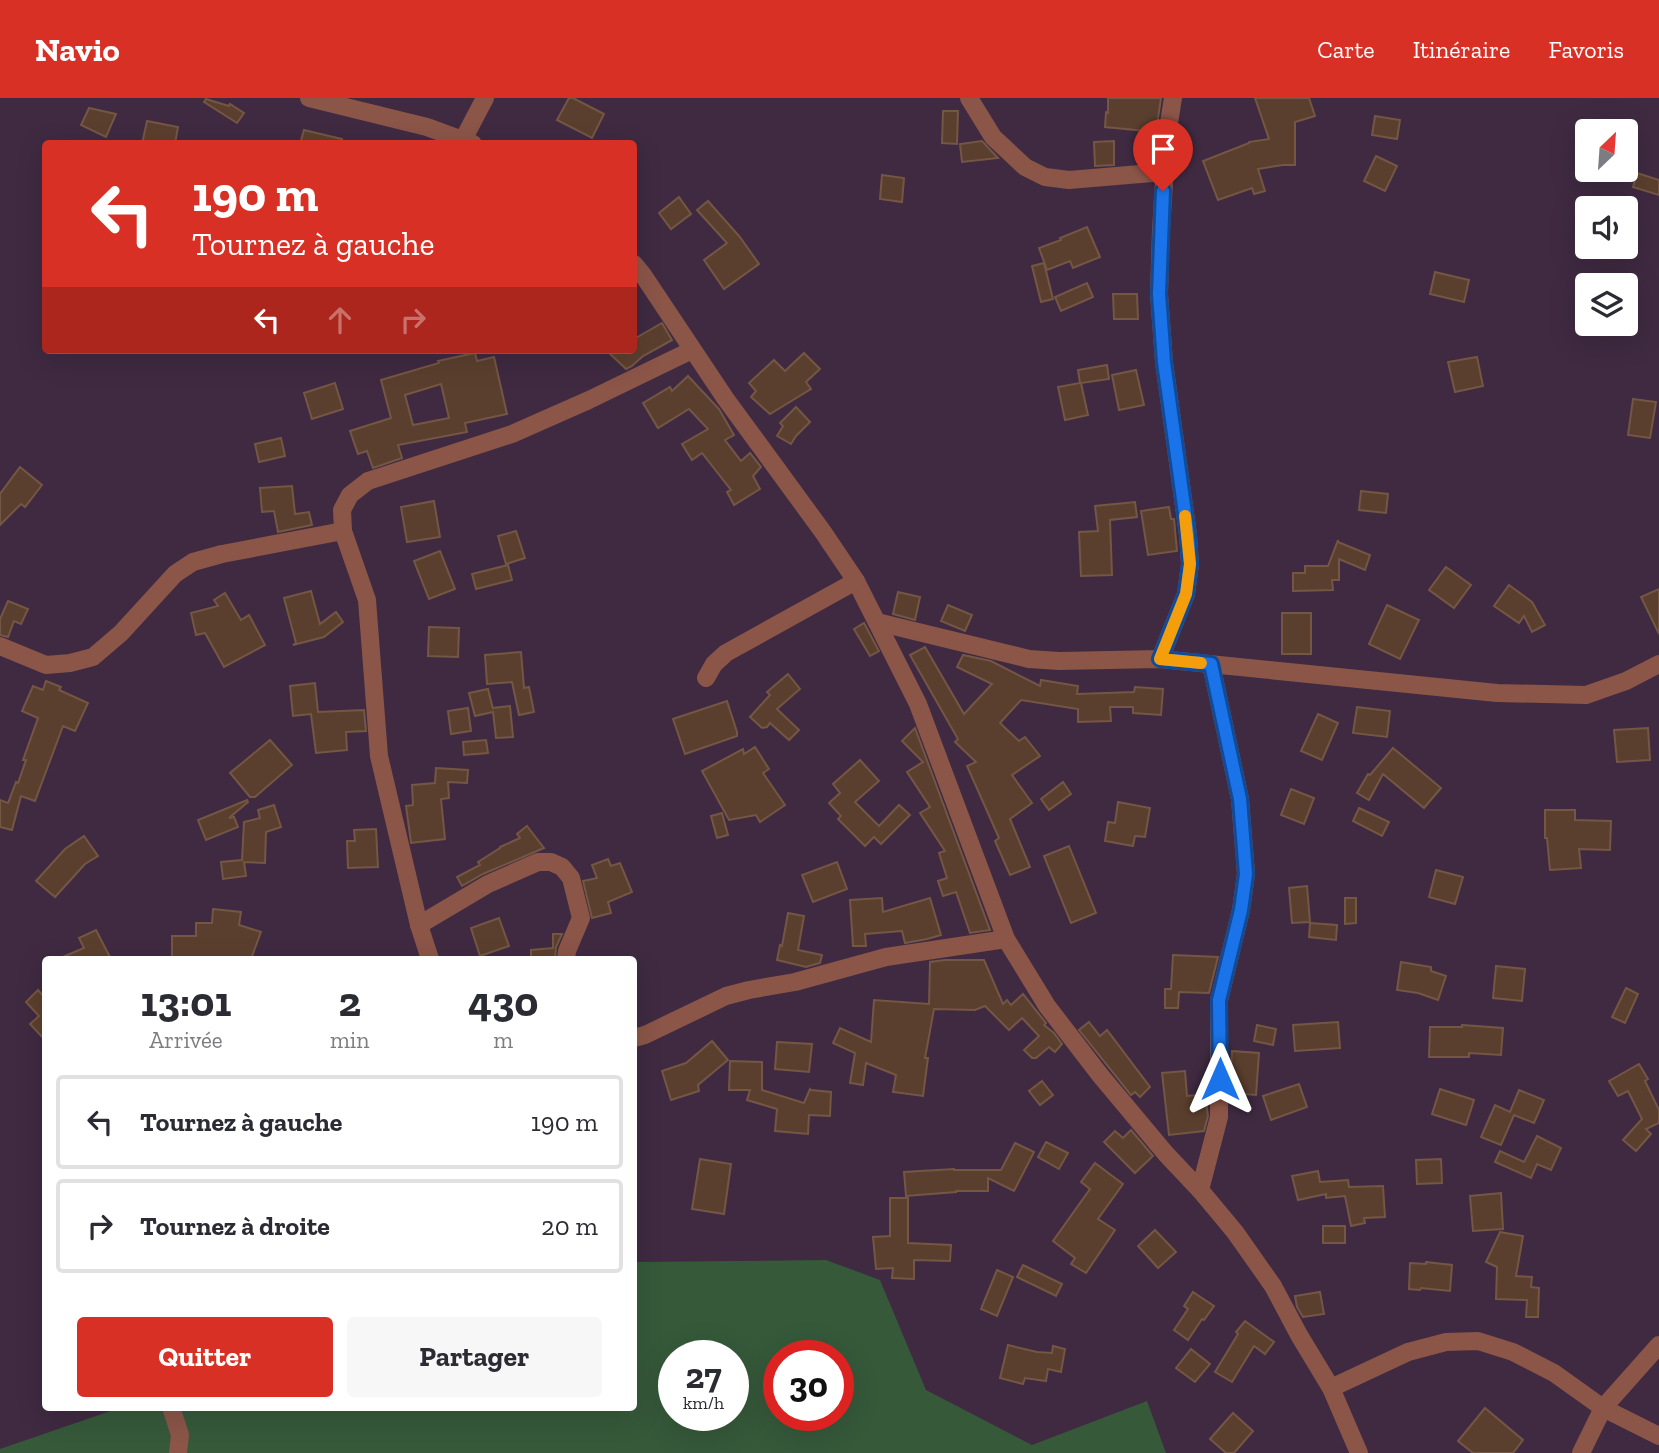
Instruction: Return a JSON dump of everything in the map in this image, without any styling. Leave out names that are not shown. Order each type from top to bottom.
[{"type":"street","points":[[309,98],[427,127],[463,140]]},
{"type":"street","points":[[469,140],[485,98]]},
{"type":"street","points":[[969,98],[993,137],[1025,167],[1045,177],[1069,180],[1164,172]]},
{"type":"street","points":[[1160,659],[1186,594],[1190,564],[1164,362],[1159,294],[1164,172],[1173,98]]},
{"type":"street","points":[[637,268],[724,398],[856,581],[918,704],[1006,939],[1047,1006],[1077,1046],[1235,1232],[1273,1286],[1331,1388],[1359,1453]]},
{"type":"street","points":[[429,956],[419,925],[379,756],[367,600],[343,531],[342,510],[350,495],[368,481],[512,434],[692,350]]},
{"type":"street","points":[[0,646],[46,665],[93,657],[121,633],[175,574],[192,562],[343,531]]},
{"type":"street","points":[[706,678],[714,664],[726,653],[856,581]]},
{"type":"street","points":[[877,622],[1029,659],[1059,662],[1160,659],[1497,693],[1586,695],[1626,681],[1659,664]]},
{"type":"street","points":[[1200,1190],[1219,1117],[1219,1000],[1241,910],[1246,874],[1240,799],[1211,664]]},
{"type":"street","points":[[419,925],[488,884],[538,862],[551,862],[562,867],[571,878],[581,919],[566,956]]},
{"type":"street","points":[[637,1037],[726,996],[795,982],[886,957],[1006,939]]},
{"type":"street","points":[[1331,1388],[1408,1352],[1446,1342],[1478,1341],[1513,1352],[1554,1373],[1602,1408],[1659,1436]]},
{"type":"street","points":[[1581,1453],[1602,1408],[1659,1345]]},
{"type":"street","points":[[172,1411],[180,1435],[178,1453]]},
{"type":"green space","points":[[826,1260],[880,1280],[926,1390],[1032,1445],[1147,1401],[1166,1453],[0,1453],[0,1449],[110,1411],[637,1411],[637,1262]]},
{"type":"building","points":[[569,98],[604,114],[592,138],[557,120]]},
{"type":"building","points":[[1108,98],[1161,98],[1156,132],[1105,127]]},
{"type":"building","points":[[1255,98],[1309,98],[1315,116],[1295,122],[1295,165],[1258,169],[1265,191],[1254,194],[1252,188],[1218,200],[1203,161],[1249,142],[1269,139]]},
{"type":"building","points":[[206,99],[229,106],[230,104],[244,113],[237,123],[204,102]]},
{"type":"building","points":[[89,108],[116,114],[106,137],[81,125]]},
{"type":"building","points":[[943,111],[958,111],[957,144],[942,143]]},
{"type":"building","points":[[1375,116],[1400,120],[1397,139],[1372,135]]},
{"type":"building","points":[[147,121],[178,127],[176,140],[143,140]]},
{"type":"building","points":[[304,130],[342,139],[342,140],[301,140]]},
{"type":"building","points":[[982,141],[998,158],[962,162],[960,144]]},
{"type":"building","points":[[1114,141],[1114,165],[1095,166],[1094,142]]},
{"type":"building","points":[[1376,156],[1397,166],[1385,191],[1364,181]]},
{"type":"building","points":[[1638,173],[1659,180],[1659,195],[1633,187],[1634,182],[1638,182]]},
{"type":"building","points":[[882,175],[904,178],[902,202],[880,199]]},
{"type":"building","points":[[679,197],[691,214],[671,229],[659,213]]},
{"type":"building","points":[[708,201],[740,237],[759,264],[724,289],[704,260],[727,243],[697,210]]},
{"type":"building","points":[[1087,227],[1100,257],[1073,268],[1070,261],[1047,270],[1039,248]]},
{"type":"building","points":[[1044,263],[1053,299],[1041,302],[1032,266]]},
{"type":"building","points":[[1435,272],[1469,280],[1464,302],[1430,294]]},
{"type":"building","points":[[1087,283],[1093,297],[1061,311],[1055,297]]},
{"type":"building","points":[[1113,294],[1137,294],[1138,319],[1114,319]]},
{"type":"building","points":[[662,323],[672,340],[626,369],[610,354],[637,354],[637,337]]},
{"type":"building","points":[[804,353],[820,369],[806,382],[811,389],[770,414],[751,397],[756,391],[749,383],[774,360],[785,371]]},
{"type":"building","points":[[470,354],[475,354],[477,361],[494,357],[507,414],[465,423],[467,432],[398,445],[402,458],[373,468],[367,451],[358,454],[350,431],[391,418],[381,380],[439,363],[438,361]],"holes":[[[441,384],[449,418],[413,425],[405,395]]]},
{"type":"building","points":[[1477,357],[1483,386],[1455,392],[1448,362]]},
{"type":"building","points":[[1107,365],[1109,379],[1081,383],[1088,415],[1065,420],[1058,387],[1080,383],[1078,370]]},
{"type":"building","points":[[1136,370],[1144,405],[1119,410],[1112,375]]},
{"type":"building","points":[[688,376],[719,409],[734,435],[725,440],[741,461],[750,453],[761,467],[753,476],[760,489],[734,505],[727,492],[731,490],[702,453],[692,460],[682,444],[708,429],[689,409],[658,428],[643,403],[670,387],[672,391]]},
{"type":"building","points":[[335,383],[343,409],[312,419],[304,393]]},
{"type":"building","points":[[1633,399],[1656,402],[1650,438],[1628,435]]},
{"type":"building","points":[[796,407],[810,422],[791,444],[777,436],[783,426],[780,423]]},
{"type":"building","points":[[281,438],[285,456],[259,462],[255,444]]},
{"type":"building","points":[[20,467],[42,485],[25,507],[21,504],[0,525],[0,494]]},
{"type":"building","points":[[292,486],[295,514],[309,512],[312,525],[278,532],[274,511],[262,512],[260,488]]},
{"type":"building","points":[[1361,491],[1388,494],[1386,513],[1359,510]]},
{"type":"building","points":[[434,501],[440,537],[407,542],[401,507]]},
{"type":"building","points":[[1135,502],[1137,517],[1110,520],[1112,575],[1081,576],[1079,532],[1098,531],[1095,506]]},
{"type":"building","points":[[1169,507],[1171,519],[1174,519],[1177,551],[1148,555],[1141,511]]},
{"type":"building","points":[[516,531],[525,558],[506,564],[498,536]]},
{"type":"building","points":[[1338,540],[1370,555],[1365,570],[1339,559],[1339,580],[1332,580],[1333,590],[1293,591],[1293,573],[1305,573],[1305,566],[1328,566]]},
{"type":"building","points":[[440,551],[455,589],[429,599],[414,561]]},
{"type":"building","points":[[508,565],[512,580],[476,589],[472,574]]},
{"type":"building","points":[[1446,567],[1471,585],[1454,608],[1429,590]]},
{"type":"building","points":[[1509,585],[1532,602],[1545,625],[1532,632],[1524,616],[1519,623],[1494,606]]},
{"type":"building","points":[[1659,589],[1659,634],[1641,597]]},
{"type":"building","points":[[311,591],[320,624],[336,612],[343,622],[324,637],[293,645],[296,643],[284,598]]},
{"type":"building","points":[[898,592],[920,597],[915,620],[893,614]]},
{"type":"building","points":[[225,593],[241,620],[249,615],[265,645],[224,667],[205,633],[196,635],[191,613],[218,606],[214,600]]},
{"type":"building","points":[[8,601],[28,609],[21,624],[14,621],[8,637],[0,635],[0,619]]},
{"type":"building","points":[[948,605],[972,615],[965,631],[941,621]]},
{"type":"building","points":[[1387,605],[1419,620],[1400,659],[1369,644]]},
{"type":"building","points":[[1282,613],[1311,613],[1311,654],[1282,654]]},
{"type":"building","points":[[864,623],[879,651],[870,656],[854,629]]},
{"type":"building","points":[[429,627],[459,628],[458,657],[428,656]]},
{"type":"building","points":[[925,647],[964,714],[992,684],[957,667],[963,655],[991,661],[1040,686],[1041,680],[1078,686],[1077,694],[1134,692],[1135,687],[1163,689],[1161,715],[1133,713],[1133,707],[1110,707],[1111,721],[1078,722],[1078,709],[1021,700],[1000,723],[1019,741],[1025,737],[1040,756],[1012,775],[1032,803],[1010,819],[1030,867],[1010,875],[995,841],[999,838],[967,766],[976,762],[955,742],[958,739],[910,655]]},
{"type":"building","points":[[521,652],[524,688],[529,687],[534,712],[519,715],[512,682],[487,684],[485,655]]},
{"type":"building","points":[[788,674],[800,689],[777,709],[799,730],[789,740],[770,723],[762,728],[750,717],[770,695],[767,692]]},
{"type":"building","points":[[46,681],[88,703],[75,731],[63,726],[35,801],[21,796],[12,830],[0,827],[0,800],[8,803],[16,782],[18,783],[38,718],[22,711],[33,686],[43,690]]},
{"type":"building","points":[[315,683],[318,712],[364,710],[366,731],[346,732],[347,750],[316,753],[311,714],[293,716],[290,686]]},
{"type":"building","points":[[488,689],[493,709],[510,706],[513,737],[496,738],[493,712],[475,716],[469,693]]},
{"type":"building","points":[[727,701],[737,736],[685,754],[673,719]]},
{"type":"building","points":[[1357,707],[1390,711],[1387,737],[1353,733]]},
{"type":"building","points":[[468,708],[471,731],[451,734],[448,711]]},
{"type":"building","points":[[1318,714],[1338,723],[1322,760],[1301,751]]},
{"type":"building","points":[[915,728],[990,930],[970,933],[956,892],[943,896],[938,881],[947,878],[939,853],[945,851],[920,813],[930,807],[907,772],[923,762],[902,741]]},
{"type":"building","points":[[1648,728],[1650,760],[1617,762],[1614,730]]},
{"type":"building","points":[[270,740],[292,765],[255,797],[250,797],[230,773]]},
{"type":"building","points":[[486,740],[488,753],[464,755],[463,742]]},
{"type":"building","points":[[755,747],[769,769],[763,773],[785,805],[760,822],[756,815],[729,820],[702,771],[743,749],[744,754]]},
{"type":"building","points":[[1393,748],[1441,788],[1424,808],[1383,774],[1369,800],[1357,793],[1368,774],[1370,775]]},
{"type":"building","points":[[860,760],[879,781],[855,802],[879,826],[899,805],[910,815],[881,844],[874,837],[865,846],[838,819],[841,816],[829,803],[840,793],[833,784]]},
{"type":"building","points":[[436,768],[468,770],[467,783],[448,782],[449,798],[441,799],[445,839],[411,843],[406,806],[413,805],[412,785],[435,783]]},
{"type":"building","points":[[1063,782],[1071,794],[1049,810],[1041,799]]},
{"type":"building","points":[[1291,789],[1314,798],[1304,824],[1281,815]]},
{"type":"building","points":[[247,800],[248,802],[229,818],[234,817],[238,827],[206,840],[198,820]]},
{"type":"building","points":[[1118,802],[1150,808],[1145,837],[1135,836],[1133,846],[1105,841],[1108,822],[1115,823]]},
{"type":"building","points":[[274,805],[281,827],[266,832],[265,863],[244,862],[246,876],[223,879],[221,862],[242,860],[244,822],[260,818],[258,810]]},
{"type":"building","points":[[1359,808],[1389,822],[1382,836],[1353,821]]},
{"type":"building","points":[[1545,810],[1575,810],[1575,820],[1611,821],[1610,850],[1579,849],[1581,868],[1550,870],[1545,838]]},
{"type":"building","points":[[722,813],[728,835],[717,838],[711,816]]},
{"type":"building","points":[[527,826],[544,848],[462,886],[457,877],[480,865],[478,862],[500,847],[520,838],[517,834]]},
{"type":"building","points":[[376,829],[378,867],[348,868],[347,841],[355,841],[354,830]]},
{"type":"building","points":[[84,836],[98,856],[85,864],[55,897],[36,881],[65,849]]},
{"type":"building","points":[[1069,846],[1096,913],[1071,923],[1044,856]]},
{"type":"building","points":[[608,859],[611,866],[620,863],[632,892],[608,902],[611,913],[592,918],[583,881],[597,878],[592,865]]},
{"type":"building","points":[[837,862],[847,889],[813,902],[802,875]]},
{"type":"building","points":[[1436,870],[1463,877],[1455,904],[1429,897]]},
{"type":"building","points":[[1307,886],[1310,922],[1292,923],[1289,888]]},
{"type":"building","points":[[882,898],[883,912],[930,898],[941,935],[905,943],[902,931],[865,934],[866,946],[853,946],[850,900]]},
{"type":"building","points":[[1345,898],[1356,898],[1356,923],[1345,924]]},
{"type":"building","points":[[213,909],[241,912],[239,925],[261,932],[252,956],[172,956],[172,936],[196,936],[196,923],[212,923]]},
{"type":"building","points":[[788,913],[804,916],[798,950],[822,955],[820,963],[806,967],[777,960]]},
{"type":"building","points":[[499,918],[509,946],[480,956],[471,928]]},
{"type":"building","points":[[1310,923],[1337,925],[1336,940],[1309,937]]},
{"type":"building","points":[[96,930],[109,956],[65,956],[84,948],[79,938]]},
{"type":"building","points":[[553,934],[562,934],[555,956],[531,956],[531,950],[553,948]]},
{"type":"building","points":[[1173,955],[1218,957],[1209,993],[1179,992],[1178,1008],[1165,1008],[1165,989],[1171,989]]},
{"type":"building","points":[[984,960],[1003,1004],[1007,1000],[1011,1005],[1023,994],[1046,1023],[1044,1025],[1062,1044],[1055,1052],[1049,1047],[1036,1058],[1032,1058],[1024,1050],[1039,1036],[1022,1018],[1009,1030],[985,1006],[975,1010],[934,1009],[925,1058],[928,1058],[923,1096],[893,1092],[896,1075],[866,1063],[863,1085],[850,1083],[855,1053],[833,1043],[840,1028],[871,1042],[874,1000],[929,1004],[930,962]]},
{"type":"building","points":[[1401,962],[1431,967],[1431,971],[1446,976],[1438,1000],[1397,990]]},
{"type":"building","points":[[1496,966],[1525,969],[1522,1001],[1493,998]]},
{"type":"building","points":[[1626,988],[1638,994],[1625,1023],[1612,1017]]},
{"type":"building","points":[[38,990],[42,994],[42,1037],[30,1024],[39,1016],[26,1002]]},
{"type":"building","points":[[1089,1022],[1100,1036],[1107,1030],[1150,1087],[1140,1097],[1135,1092],[1131,1095],[1079,1030]]},
{"type":"building","points":[[1338,1022],[1340,1048],[1295,1051],[1293,1025]]},
{"type":"building","points":[[1257,1025],[1276,1029],[1273,1045],[1254,1041]]},
{"type":"building","points":[[1462,1025],[1503,1028],[1501,1055],[1469,1053],[1469,1057],[1429,1057],[1430,1027]]},
{"type":"building","points":[[712,1041],[728,1060],[698,1085],[699,1091],[671,1100],[662,1071],[686,1063]]},
{"type":"building","points":[[777,1042],[812,1044],[809,1072],[775,1069]]},
{"type":"building","points":[[1232,1051],[1259,1053],[1256,1095],[1230,1093]]},
{"type":"building","points":[[730,1061],[762,1062],[762,1090],[804,1103],[810,1089],[831,1092],[830,1116],[809,1115],[808,1134],[775,1131],[777,1109],[747,1100],[750,1090],[729,1090]]},
{"type":"building","points":[[1639,1064],[1648,1079],[1645,1081],[1659,1110],[1659,1123],[1646,1129],[1651,1134],[1636,1151],[1623,1140],[1642,1119],[1628,1091],[1618,1096],[1609,1081]]},
{"type":"building","points":[[1185,1071],[1187,1096],[1205,1094],[1208,1116],[1204,1131],[1169,1135],[1162,1073]]},
{"type":"building","points":[[1042,1081],[1053,1095],[1040,1105],[1029,1091]]},
{"type":"building","points":[[1299,1084],[1307,1107],[1271,1120],[1263,1096]]},
{"type":"building","points":[[1440,1089],[1474,1100],[1466,1125],[1432,1114]]},
{"type":"building","points":[[1519,1090],[1544,1100],[1534,1123],[1514,1115],[1501,1145],[1481,1137],[1495,1105],[1510,1112]]},
{"type":"building","points":[[1131,1130],[1153,1156],[1135,1173],[1104,1142],[1115,1131],[1123,1138]]},
{"type":"building","points":[[1537,1136],[1561,1148],[1551,1170],[1537,1164],[1531,1178],[1495,1162],[1500,1151],[1524,1162]]},
{"type":"building","points":[[1046,1142],[1068,1153],[1059,1169],[1038,1157]]},
{"type":"building","points":[[1015,1143],[1034,1152],[1014,1191],[988,1178],[988,1191],[906,1196],[904,1172],[1001,1170]]},
{"type":"building","points":[[700,1159],[731,1164],[724,1214],[692,1209]]},
{"type":"building","points":[[1441,1159],[1442,1183],[1417,1184],[1416,1160]]},
{"type":"building","points":[[1095,1163],[1123,1184],[1098,1219],[1115,1230],[1086,1273],[1071,1264],[1075,1258],[1053,1241],[1090,1189],[1081,1182]]},
{"type":"building","points":[[1318,1171],[1320,1182],[1348,1180],[1349,1187],[1383,1186],[1385,1217],[1364,1218],[1365,1223],[1351,1226],[1345,1196],[1326,1198],[1326,1194],[1298,1200],[1292,1176]]},
{"type":"building","points":[[1501,1193],[1503,1229],[1473,1231],[1470,1196]]},
{"type":"building","points":[[890,1198],[908,1198],[908,1243],[951,1245],[950,1261],[914,1260],[914,1279],[892,1278],[893,1268],[876,1269],[873,1237],[890,1236]]},
{"type":"building","points":[[1323,1226],[1345,1226],[1345,1243],[1323,1243]]},
{"type":"building","points":[[1155,1230],[1176,1252],[1158,1268],[1138,1246]]},
{"type":"building","points":[[1500,1232],[1523,1236],[1516,1276],[1532,1277],[1531,1287],[1539,1288],[1538,1317],[1526,1317],[1527,1300],[1496,1299],[1497,1267],[1486,1262]]},
{"type":"building","points":[[1410,1263],[1452,1265],[1450,1291],[1409,1289]]},
{"type":"building","points":[[1023,1265],[1062,1284],[1056,1296],[1017,1277]]},
{"type":"building","points":[[997,1270],[1013,1277],[997,1316],[981,1309]]},
{"type":"building","points":[[1193,1292],[1214,1306],[1188,1340],[1174,1330],[1188,1309],[1184,1306]]},
{"type":"building","points":[[1320,1292],[1324,1314],[1303,1317],[1295,1296]]},
{"type":"building","points":[[1245,1321],[1274,1342],[1265,1354],[1254,1346],[1232,1382],[1215,1372],[1238,1334],[1236,1332]]},
{"type":"building","points":[[1008,1345],[1037,1352],[1052,1353],[1053,1346],[1065,1349],[1061,1372],[1048,1369],[1046,1381],[1025,1378],[1023,1384],[1000,1378]]},
{"type":"building","points":[[1191,1349],[1210,1364],[1195,1382],[1176,1368]]},
{"type":"building","points":[[1485,1408],[1523,1440],[1513,1453],[1473,1453],[1458,1441]]},
{"type":"building","points":[[1233,1413],[1253,1431],[1234,1453],[1226,1453],[1210,1439]]},
{"type":"slow traffic","points":[[1185,516],[1190,564],[1186,594],[1160,659],[1201,663]]},
{"type":"route","points":[[1163,191],[1159,294],[1164,362],[1190,564],[1186,594],[1160,659],[1211,664],[1240,799],[1246,874],[1241,910],[1219,1000],[1220,1079]]}]
